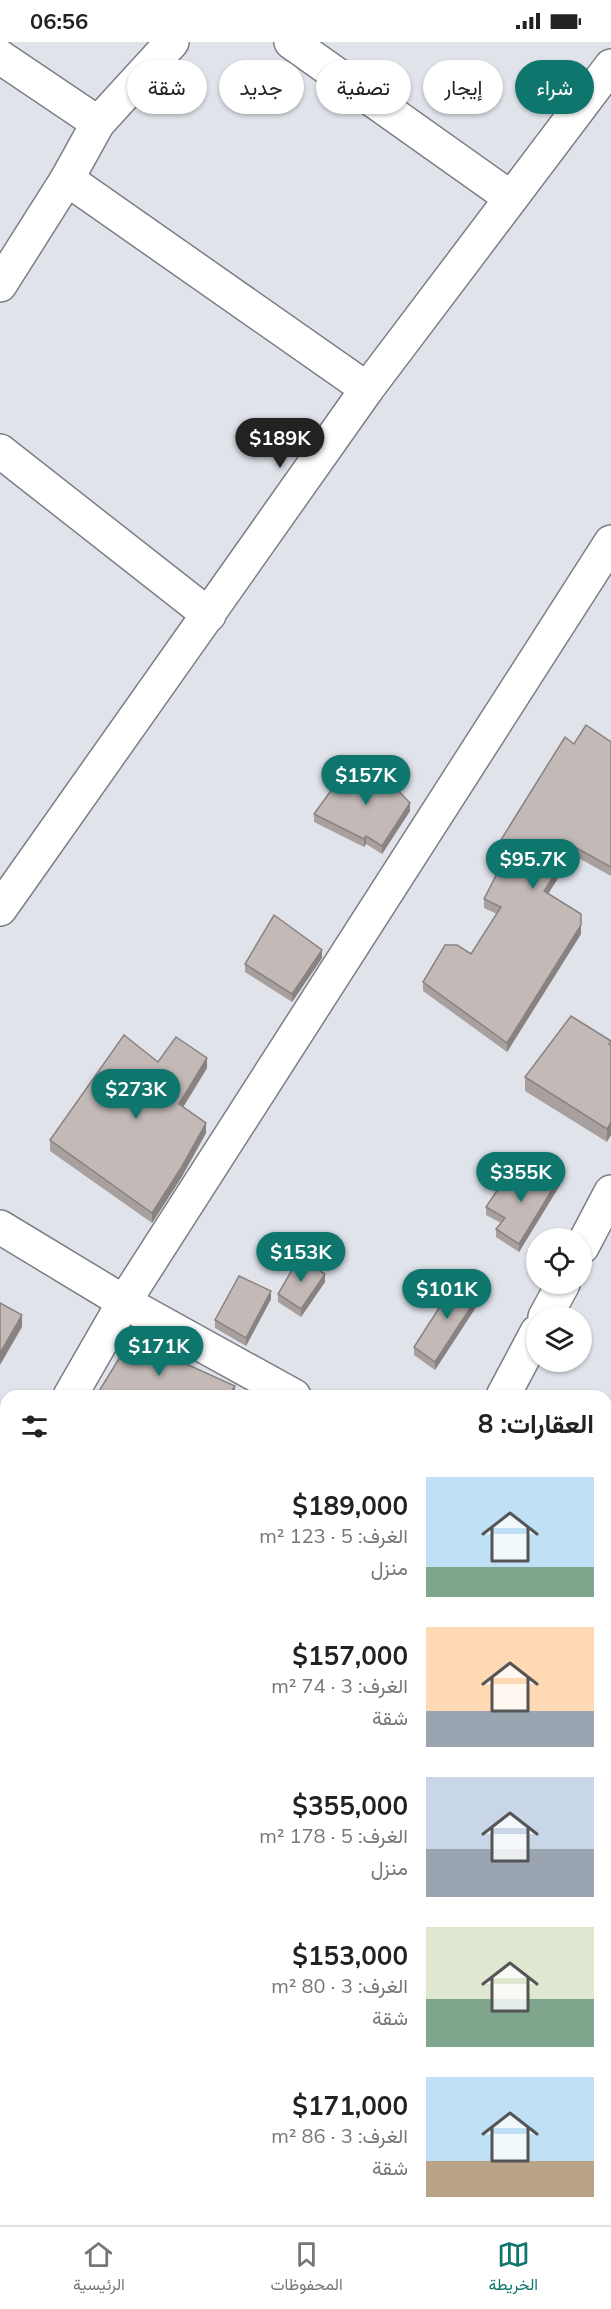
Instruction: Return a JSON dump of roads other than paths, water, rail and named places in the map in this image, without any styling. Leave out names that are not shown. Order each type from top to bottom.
[{"type":"street","points":[[0,285],[67,179],[98,123],[172,42]]},
{"type":"street","points":[[291,42],[511,198]]},
{"type":"street","points":[[0,57],[98,123]]},
{"type":"street","points":[[0,909],[210,615],[367,389],[611,66]]},
{"type":"street","points":[[67,179],[367,389]]},
{"type":"street","points":[[0,451],[210,615]]},
{"type":"street","points":[[73,1390],[124,1302],[611,542]]},
{"type":"street","points":[[592,1228],[611,1192]]},
{"type":"street","points":[[0,1227],[124,1302],[283,1390]]},
{"type":"street","points":[[506,1390],[526,1353]]}]
